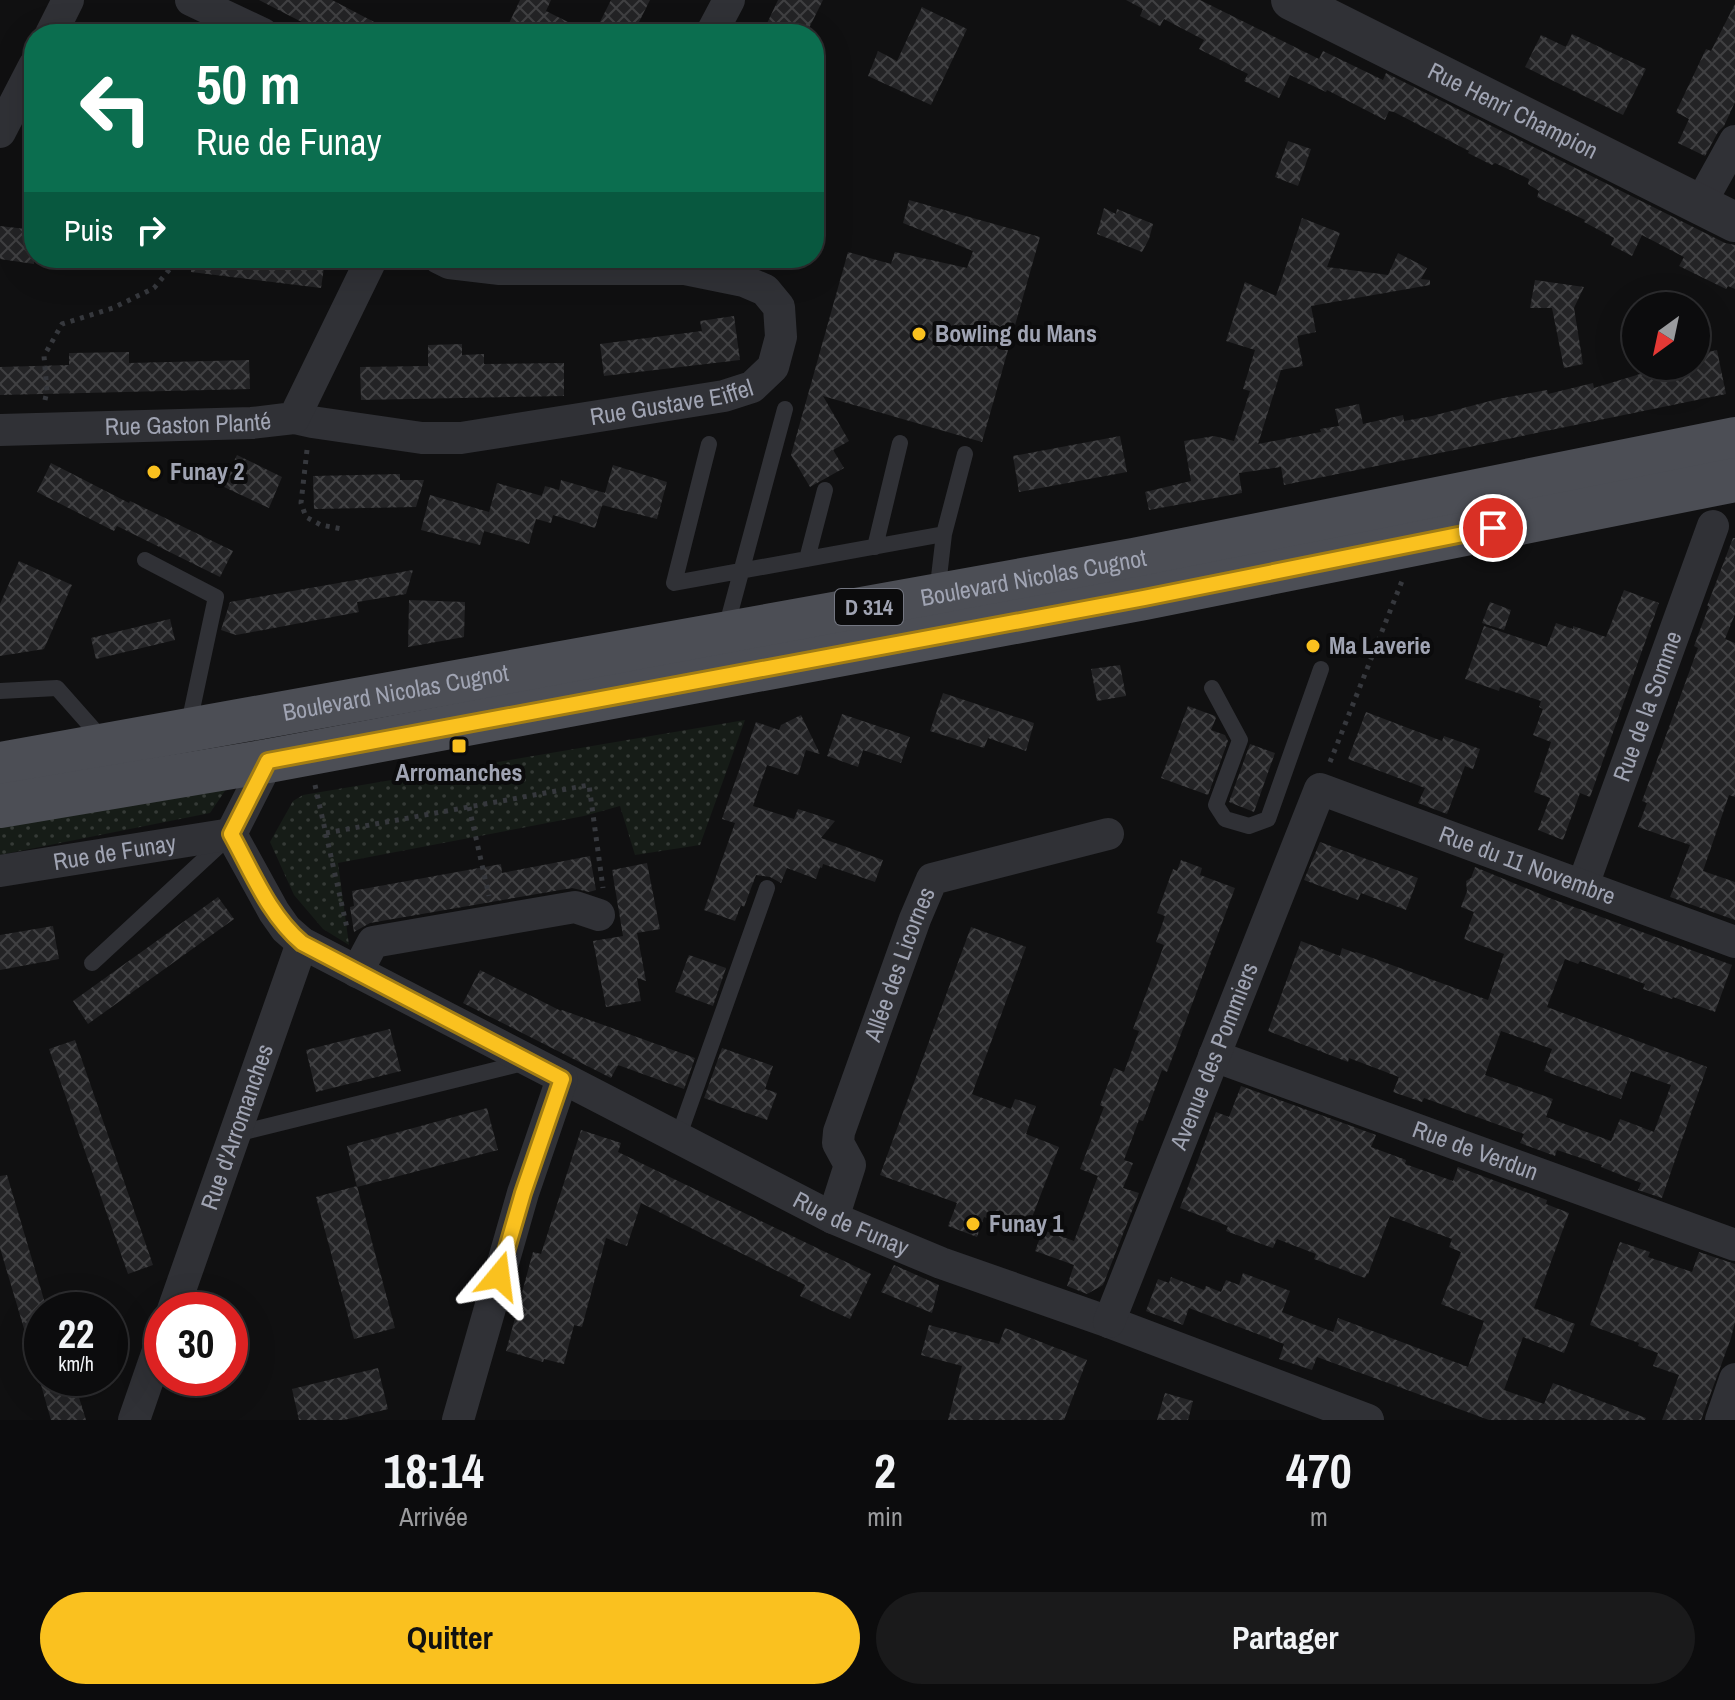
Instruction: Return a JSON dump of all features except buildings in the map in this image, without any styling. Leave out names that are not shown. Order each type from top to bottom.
[{"type":"main road","name":"Boulevard Nicolas Cugnot","points":[[0,764],[1149,557],[1735,439]]},
{"type":"main road","name":"Boulevard Nicolas Cugnot","points":[[0,806],[288,757],[1144,598],[1735,480]]},
{"type":"street","points":[[56,24],[68,0]]},
{"type":"street","points":[[191,0],[242,24]]},
{"type":"street","points":[[716,24],[729,0]]},
{"type":"street","name":"Rue Henri Champion","points":[[1291,0],[1735,222]]},
{"type":"street","points":[[0,132],[24,85]]},
{"type":"street","points":[[1700,204],[1735,141]]},
{"type":"street","name":"Rue Gaston Planté","points":[[0,430],[303,420],[368,268]]},
{"type":"street","name":"Rue Gustave Eiffel","points":[[303,420],[422,438],[461,438],[724,396],[752,387],[773,367],[781,337],[779,307],[765,290],[744,281],[685,269],[492,268]]},
{"type":"street","name":"Rue de la Somme","points":[[1583,885],[1713,526]]},
{"type":"street","name":"Rue de Funay","points":[[0,871],[231,834],[288,757]]},
{"type":"street","name":"Rue du 11 Novembre","points":[[1320,789],[1735,942]]},
{"type":"street","name":"Avenue des Pommiers","points":[[1109,1322],[1320,789]]},
{"type":"street","name":"Rue de Funay","points":[[231,834],[274,912],[286,929],[302,943],[529,1062],[833,1218],[941,1263],[1109,1322],[1368,1420]]},
{"type":"street","name":"Allée des Licornes","points":[[833,1218],[850,1165],[838,1143],[839,1132],[932,879],[1108,834]]},
{"type":"street","points":[[357,972],[373,942],[575,907],[599,915]]},
{"type":"street","name":"Rue d'Arromanches","points":[[179,1292],[302,943]]},
{"type":"street","name":"Rue de Verdun","points":[[1214,1056],[1735,1245]]},
{"type":"street","points":[[458,1420],[523,1193],[562,1079]]},
{"type":"street","points":[[1721,1420],[1735,1379]]},
{"type":"street","points":[[134,1420],[144,1391]]},
{"type":"lane","points":[[725,634],[785,409]]},
{"type":"lane","points":[[875,547],[900,443]]},
{"type":"lane","points":[[709,444],[674,583],[944,534]]},
{"type":"lane","points":[[937,595],[944,534],[965,454]]},
{"type":"lane","points":[[807,559],[825,490]]},
{"type":"lane","points":[[145,560],[216,597],[187,730]]},
{"type":"lane","points":[[1212,688],[1240,740],[1216,805],[1225,819],[1249,826],[1268,819],[1321,669]]},
{"type":"lane","points":[[0,691],[57,688],[107,745]]},
{"type":"lane","name":"Rue de Funay","points":[[92,963],[231,834]]},
{"type":"lane","points":[[678,1138],[767,888]]},
{"type":"lane","points":[[236,1134],[529,1062]]},
{"type":"path","points":[[40,429],[47,391],[44,356],[62,324],[113,308],[154,288],[171,268]]},
{"type":"path","points":[[303,420],[308,441],[301,503],[306,517],[321,525],[342,529]]},
{"type":"path","points":[[1320,789],[1408,568],[1406,546]]},
{"type":"path","points":[[288,757],[326,833],[357,972]]},
{"type":"path","points":[[326,833],[589,785],[605,904],[599,915]]},
{"type":"path","points":[[469,807],[495,921]]},
{"type":"shaded area","points":[[745,720],[700,845],[635,855],[620,806],[584,816],[338,863],[349,945],[323,929],[294,895],[270,842],[293,801],[303,795]]},
{"type":"shaded area","points":[[231,782],[210,813],[0,855],[0,824]]},
{"type":"place","name":"Bowling du Mans","points":[[919,334]]},
{"type":"place","name":"Funay 2","points":[[154,472]]},
{"type":"place","name":"Ma Laverie","points":[[1313,646]]},
{"type":"place","name":"Arromanches","points":[[459,746]]},
{"type":"place","name":"Funay 1","points":[[973,1224]]},
{"type":"route","points":[[499,1276],[523,1193],[562,1079],[302,943],[286,929],[231,834],[268,761],[1144,598],[1493,528]]}]
